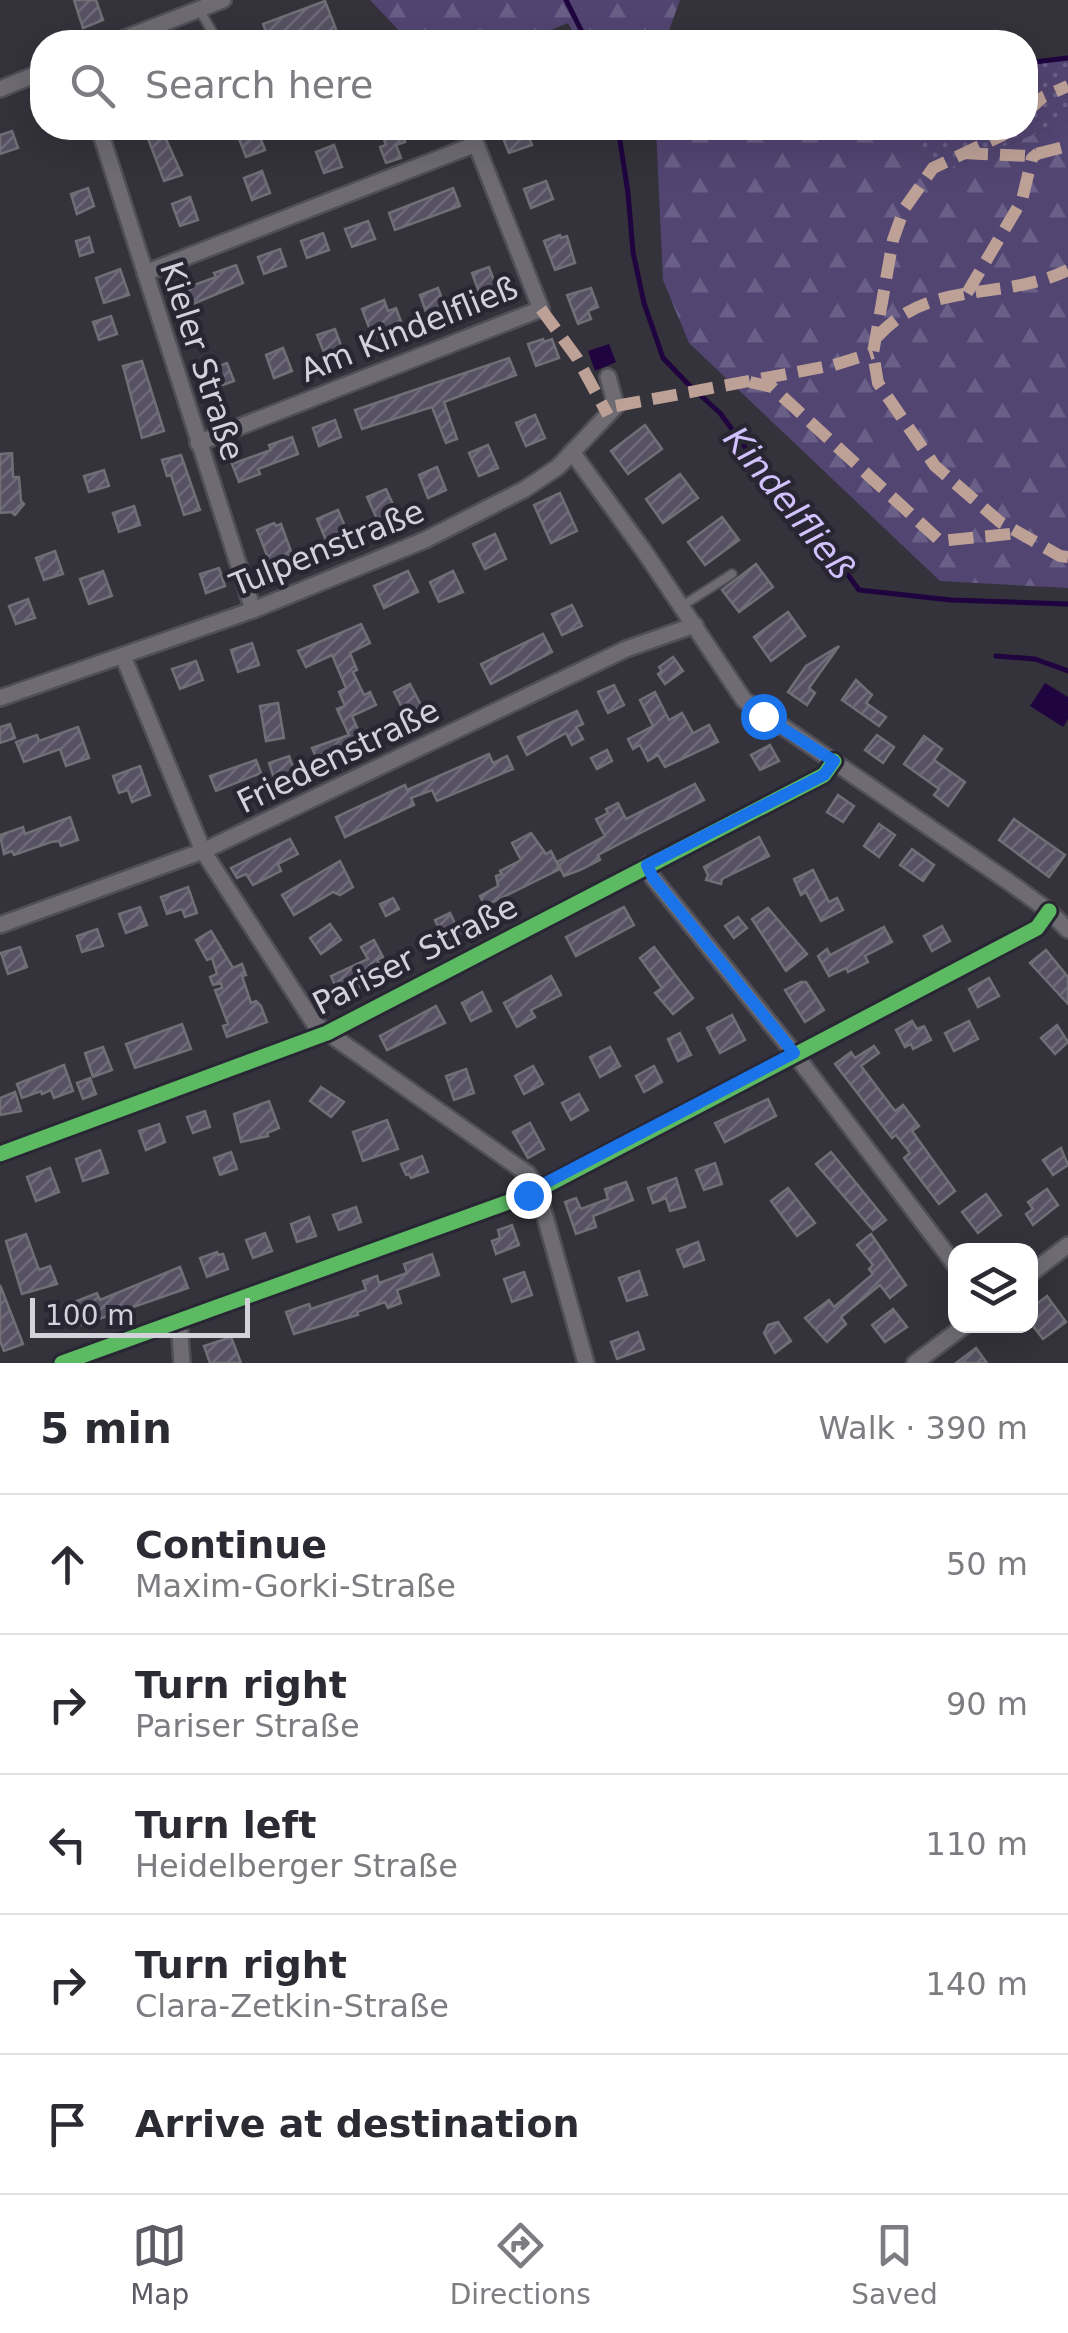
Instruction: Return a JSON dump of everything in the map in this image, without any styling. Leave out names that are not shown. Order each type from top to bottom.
[{"type":"street","points":[[146,30],[223,0]]},
{"type":"street","points":[[0,89],[30,77]]},
{"type":"street","name":"Kieler Straße","points":[[103,140],[253,610]]},
{"type":"street","name":"Am Kindelfließ","points":[[145,273],[476,144],[541,310],[198,442]]},
{"type":"street","name":"Tulpenstraße","points":[[0,698],[253,610],[425,540],[525,489],[558,467],[616,406],[608,377]]},
{"type":"street","points":[[572,452],[744,700],[1049,911],[1068,930]]},
{"type":"street","name":"Friedenstraße","points":[[0,926],[203,851],[626,649],[695,625]]},
{"type":"street","points":[[124,656],[203,851],[314,1023],[528,1174],[536,1188],[586,1363]]},
{"type":"street","name":"Pariser Straße","points":[[0,1154],[327,1033],[824,775],[834,761]]},
{"type":"street","points":[[647,865],[653,878],[794,1053],[948,1255]]},
{"type":"street","points":[[62,1363],[528,1195],[1037,928],[1049,911]]},
{"type":"street","points":[[1038,1268],[1068,1246]]},
{"type":"street","points":[[179,1320],[182,1363]]},
{"type":"street","points":[[915,1363],[955,1333]]},
{"type":"lane","points":[[199,10],[211,30]]},
{"type":"lane","points":[[682,606],[732,574]]},
{"type":"green space","points":[[370,0],[680,0],[669,30],[572,30],[568,23],[550,30],[399,30]]},
{"type":"green space","points":[[1068,60],[1068,121],[1038,133],[1038,64]]},
{"type":"green space","points":[[1068,121],[1068,588],[940,581],[689,343],[663,280],[657,140],[910,140],[922,155],[944,170],[1020,140],[1038,140],[1038,133]]},
{"type":"green space","points":[[910,140],[1020,140],[944,170],[922,155]]},
{"type":"shaded area","points":[[609,344],[616,362],[595,371],[588,351]]},
{"type":"shaded area","points":[[1045,683],[1068,697],[1068,719],[1063,727],[1030,706]]},
{"type":"building","points":[[74,0],[96,0],[103,20],[83,28]]},
{"type":"building","points":[[325,1],[336,30],[265,30],[263,24]]},
{"type":"building","points":[[12,131],[18,148],[0,154],[0,135]]},
{"type":"building","points":[[149,140],[166,140],[182,175],[164,181]]},
{"type":"building","points":[[240,140],[261,140],[265,150],[246,157]]},
{"type":"building","points":[[384,140],[404,140],[396,145],[401,158],[386,163],[380,147],[386,145]]},
{"type":"building","points":[[504,140],[530,140],[532,145],[509,153]]},
{"type":"building","points":[[334,145],[342,167],[324,173],[316,152]]},
{"type":"building","points":[[262,171],[270,193],[252,200],[244,178]]},
{"type":"building","points":[[546,181],[553,199],[531,208],[524,189]]},
{"type":"building","points":[[88,188],[94,206],[77,214],[71,194]]},
{"type":"building","points":[[453,188],[460,206],[395,230],[389,213]]},
{"type":"building","points":[[190,197],[198,220],[180,226],[172,204]]},
{"type":"building","points":[[368,221],[375,239],[352,247],[345,229]]},
{"type":"building","points":[[323,233],[329,250],[307,258],[301,241]]},
{"type":"building","points":[[567,236],[575,263],[555,270],[544,241]]},
{"type":"building","points":[[89,237],[93,252],[80,256],[76,241]]},
{"type":"building","points":[[280,249],[286,266],[264,274],[258,257]]},
{"type":"building","points":[[236,265],[243,283],[181,309],[175,292]]},
{"type":"building","points":[[489,267],[497,289],[480,295],[472,273]]},
{"type":"building","points":[[120,269],[129,295],[104,303],[96,278]]},
{"type":"building","points":[[438,288],[446,310],[428,317],[420,295]]},
{"type":"building","points":[[591,288],[598,307],[588,311],[591,319],[578,324],[567,295]]},
{"type":"building","points":[[384,300],[388,311],[396,308],[403,327],[373,338],[362,309]]},
{"type":"building","points":[[111,316],[117,334],[99,340],[93,322]]},
{"type":"building","points":[[335,329],[343,351],[326,357],[317,335]]},
{"type":"building","points":[[552,339],[559,358],[536,366],[528,344]]},
{"type":"building","points":[[283,348],[292,371],[274,378],[266,355]]},
{"type":"building","points":[[509,358],[516,375],[444,402],[457,439],[446,443],[432,407],[362,429],[355,410]]},
{"type":"building","points":[[142,361],[164,431],[142,438],[123,366]]},
{"type":"building","points":[[227,363],[234,381],[212,389],[205,371]]},
{"type":"building","points":[[535,415],[545,438],[526,446],[516,423]]},
{"type":"building","points":[[335,420],[341,437],[319,446],[313,428]]},
{"type":"building","points":[[645,425],[662,449],[628,474],[611,451]]},
{"type":"building","points":[[292,437],[298,454],[258,469],[260,474],[239,482],[232,464],[271,450],[269,445]]},
{"type":"building","points":[[488,445],[498,468],[479,476],[469,453]]},
{"type":"building","points":[[12,453],[13,477],[19,477],[24,504],[15,515],[0,513],[0,454]]},
{"type":"building","points":[[181,455],[200,510],[184,515],[162,460]]},
{"type":"building","points":[[437,467],[446,490],[428,498],[419,475]]},
{"type":"building","points":[[104,470],[109,486],[89,492],[84,476]]},
{"type":"building","points":[[680,474],[698,498],[663,523],[646,499]]},
{"type":"building","points":[[386,489],[396,511],[377,519],[367,497]]},
{"type":"building","points":[[560,493],[577,531],[551,543],[534,505]]},
{"type":"building","points":[[134,506],[140,525],[119,532],[113,513]]},
{"type":"building","points":[[338,510],[347,531],[326,540],[317,519]]},
{"type":"building","points":[[722,517],[739,540],[705,565],[688,542]]},
{"type":"building","points":[[281,524],[292,554],[270,563],[257,530]]},
{"type":"building","points":[[495,534],[506,559],[485,569],[473,544]]},
{"type":"building","points":[[55,551],[63,574],[44,580],[36,558]]},
{"type":"building","points":[[756,564],[773,587],[739,612],[722,590]]},
{"type":"building","points":[[219,568],[225,586],[206,593],[200,574]]},
{"type":"building","points":[[103,571],[112,596],[89,604],[80,579]]},
{"type":"building","points":[[408,571],[418,592],[384,608],[374,586]]},
{"type":"building","points":[[453,571],[463,592],[439,602],[430,582]]},
{"type":"building","points":[[28,599],[35,618],[16,624],[9,606]]},
{"type":"building","points":[[572,605],[582,626],[562,635],[552,614]]},
{"type":"building","points":[[788,612],[805,636],[771,661],[754,637]]},
{"type":"building","points":[[361,624],[370,643],[350,653],[357,670],[353,672],[364,695],[370,692],[376,705],[352,716],[362,739],[356,742],[357,747],[339,754],[341,758],[321,768],[312,748],[349,735],[337,709],[345,706],[339,692],[346,688],[332,655],[306,667],[298,651]]},
{"type":"building","points":[[543,634],[552,652],[491,684],[481,664]]},
{"type":"building","points":[[252,643],[259,665],[238,672],[231,650]]},
{"type":"building","points":[[839,646],[809,688],[815,693],[807,705],[788,692],[806,666]]},
{"type":"building","points":[[673,657],[683,671],[665,684],[658,674],[662,671],[659,667]]},
{"type":"building","points":[[196,661],[203,680],[180,689],[172,669]]},
{"type":"building","points":[[856,680],[872,695],[866,703],[886,717],[879,726],[842,700]]},
{"type":"building","points":[[410,684],[423,709],[407,717],[394,692]]},
{"type":"building","points":[[614,685],[624,705],[608,713],[598,692]]},
{"type":"building","points":[[655,692],[669,720],[682,713],[693,733],[709,725],[718,742],[665,767],[658,755],[648,761],[640,745],[633,749],[628,739],[653,726],[640,700]]},
{"type":"building","points":[[278,703],[284,738],[266,741],[260,706]]},
{"type":"building","points":[[577,711],[583,724],[576,727],[583,739],[572,745],[566,733],[527,755],[518,737]]},
{"type":"building","points":[[10,724],[15,738],[0,743],[0,727]]},
{"type":"building","points":[[78,727],[89,758],[66,766],[60,749],[24,762],[16,742],[37,735],[39,741]]},
{"type":"building","points":[[877,735],[894,747],[883,763],[865,750]]},
{"type":"building","points":[[924,736],[942,749],[934,760],[965,782],[948,806],[934,795],[939,789],[904,764]]},
{"type":"building","points":[[770,745],[779,761],[760,770],[751,755]]},
{"type":"building","points":[[607,750],[612,761],[597,769],[591,758]]},
{"type":"building","points":[[489,754],[493,763],[507,756],[513,769],[437,801],[432,790],[411,798],[414,805],[345,837],[336,817],[405,785],[407,790]]},
{"type":"building","points":[[289,756],[297,778],[274,778],[269,763]]},
{"type":"building","points":[[256,760],[261,773],[216,791],[210,776]]},
{"type":"building","points":[[140,766],[150,795],[132,802],[128,790],[119,793],[113,776]]},
{"type":"building","points":[[695,784],[704,800],[598,855],[600,860],[564,876],[557,862],[605,836],[596,819],[608,813],[606,809],[618,803],[626,819]]},
{"type":"building","points":[[838,795],[854,806],[843,822],[827,812]]},
{"type":"building","points":[[70,817],[78,840],[61,846],[59,841],[51,842],[14,855],[12,851],[4,854],[0,835],[23,827],[25,834]]},
{"type":"building","points":[[1014,819],[1065,855],[1049,877],[999,840]]},
{"type":"building","points":[[879,824],[895,835],[879,857],[864,846]]},
{"type":"building","points":[[531,833],[546,854],[551,851],[560,869],[485,906],[480,896],[498,886],[496,876],[502,874],[500,871],[521,860],[512,843]]},
{"type":"building","points":[[759,837],[769,856],[722,879],[721,884],[706,880],[704,867]]},
{"type":"building","points":[[290,839],[298,854],[278,864],[281,871],[253,885],[246,874],[237,878],[231,868]]},
{"type":"building","points":[[912,849],[934,865],[923,881],[900,865]]},
{"type":"building","points":[[340,861],[353,887],[340,895],[333,892],[294,915],[282,895]]},
{"type":"building","points":[[813,870],[829,902],[837,898],[843,910],[821,921],[806,892],[801,895],[794,879]]},
{"type":"building","points":[[188,887],[197,913],[185,917],[182,909],[167,914],[161,897]]},
{"type":"building","points":[[393,898],[399,909],[386,916],[380,904]]},
{"type":"building","points":[[140,907],[147,925],[126,933],[119,914]]},
{"type":"building","points":[[624,907],[634,925],[576,956],[566,937]]},
{"type":"building","points":[[768,908],[807,954],[786,971],[752,919]]},
{"type":"building","points":[[450,913],[460,934],[445,941],[435,920]]},
{"type":"building","points":[[738,917],[747,928],[734,938],[725,926]]},
{"type":"building","points":[[330,924],[341,940],[321,954],[310,938]]},
{"type":"building","points":[[942,926],[950,941],[932,951],[924,936]]},
{"type":"building","points":[[884,927],[892,942],[865,956],[868,962],[829,976],[818,956],[827,949],[830,955]]},
{"type":"building","points":[[97,929],[103,946],[82,952],[77,936]]},
{"type":"building","points":[[211,931],[233,968],[242,964],[251,1003],[256,1001],[261,1006],[267,1022],[227,1037],[223,1026],[228,1024],[215,990],[222,988],[221,983],[213,985],[210,977],[217,974],[212,958],[207,960],[196,940]]},
{"type":"building","points":[[374,940],[383,957],[377,960],[384,973],[341,998],[331,976],[368,959],[361,947]]},
{"type":"building","points":[[20,947],[27,967],[8,974],[1,953]]},
{"type":"building","points":[[654,947],[693,998],[673,1014],[655,993],[662,988],[640,958]]},
{"type":"building","points":[[1046,950],[1068,977],[1068,1004],[1030,963]]},
{"type":"building","points":[[551,976],[561,995],[531,1010],[535,1017],[517,1027],[504,1003]]},
{"type":"building","points":[[989,978],[999,996],[978,1007],[969,989]]},
{"type":"building","points":[[806,982],[824,1010],[805,1022],[785,990]]},
{"type":"building","points":[[482,992],[491,1011],[471,1021],[462,1003]]},
{"type":"building","points":[[436,1006],[445,1023],[387,1050],[380,1036]]},
{"type":"building","points":[[732,1015],[745,1040],[720,1053],[707,1028]]},
{"type":"building","points":[[912,1021],[917,1029],[924,1026],[931,1040],[913,1049],[911,1044],[905,1047],[896,1030]]},
{"type":"building","points":[[969,1021],[978,1039],[954,1051],[945,1033]]},
{"type":"building","points":[[182,1024],[191,1049],[135,1068],[126,1044]]},
{"type":"building","points":[[1057,1025],[1068,1042],[1055,1054],[1041,1038]]},
{"type":"building","points":[[680,1033],[691,1055],[678,1061],[668,1039]]},
{"type":"building","points":[[874,1046],[879,1053],[861,1066],[895,1111],[903,1105],[919,1126],[912,1131],[955,1191],[939,1204],[904,1158],[910,1153],[896,1135],[892,1138],[835,1064],[851,1052],[855,1058]]},
{"type":"building","points":[[103,1047],[112,1070],[93,1077],[85,1053]]},
{"type":"building","points":[[610,1047],[620,1066],[600,1077],[590,1057]]},
{"type":"building","points":[[64,1065],[73,1091],[54,1098],[51,1090],[42,1094],[41,1091],[22,1098],[17,1084]]},
{"type":"building","points":[[533,1066],[543,1084],[524,1094],[515,1076]]},
{"type":"building","points":[[654,1066],[662,1082],[644,1092],[636,1076]]},
{"type":"building","points":[[466,1069],[474,1093],[454,1100],[446,1076]]},
{"type":"building","points":[[90,1078],[96,1094],[83,1099],[77,1083]]},
{"type":"building","points":[[321,1087],[344,1102],[331,1117],[310,1101]]},
{"type":"building","points":[[15,1092],[21,1111],[0,1115],[0,1098]]},
{"type":"building","points":[[579,1094],[588,1110],[571,1120],[562,1103]]},
{"type":"building","points":[[768,1099],[776,1116],[725,1142],[715,1123]]},
{"type":"building","points":[[269,1101],[279,1128],[267,1133],[268,1136],[241,1142],[234,1114]]},
{"type":"building","points":[[205,1111],[210,1127],[193,1133],[187,1117]]},
{"type":"building","points":[[387,1120],[398,1149],[363,1161],[353,1132]]},
{"type":"building","points":[[530,1123],[544,1149],[528,1158],[513,1132]]},
{"type":"building","points":[[159,1124],[165,1142],[146,1150],[139,1131]]},
{"type":"building","points":[[1061,1148],[1068,1165],[1053,1175],[1043,1160]]},
{"type":"building","points":[[100,1150],[108,1173],[83,1181],[76,1159]]},
{"type":"building","points":[[231,1152],[237,1169],[220,1175],[214,1158]]},
{"type":"building","points":[[831,1152],[886,1220],[873,1230],[816,1164]]},
{"type":"building","points":[[422,1156],[428,1172],[411,1178],[406,1175],[401,1164]]},
{"type":"building","points":[[715,1163],[722,1184],[704,1190],[696,1170]]},
{"type":"building","points":[[50,1168],[59,1192],[36,1201],[27,1177]]},
{"type":"building","points":[[676,1178],[685,1207],[670,1211],[666,1198],[653,1203],[648,1188]]},
{"type":"building","points":[[626,1182],[633,1200],[593,1216],[596,1227],[576,1234],[565,1202],[576,1198],[581,1209],[608,1199],[605,1189]]},
{"type":"building","points":[[788,1188],[815,1223],[797,1236],[771,1201]]},
{"type":"building","points":[[1047,1189],[1058,1205],[1033,1225],[1026,1214],[1033,1209],[1028,1202]]},
{"type":"building","points":[[986,1194],[1001,1215],[978,1233],[962,1212]]},
{"type":"building","points":[[356,1207],[361,1222],[339,1230],[333,1215]]},
{"type":"building","points":[[309,1217],[316,1236],[297,1242],[291,1224]]},
{"type":"building","points":[[512,1225],[519,1245],[496,1254],[492,1241],[500,1238],[498,1230]]},
{"type":"building","points":[[265,1233],[272,1251],[253,1258],[246,1240]]},
{"type":"building","points":[[26,1234],[39,1270],[50,1266],[57,1284],[22,1294],[6,1241]]},
{"type":"building","points":[[871,1234],[906,1285],[890,1298],[880,1285],[841,1317],[846,1324],[827,1342],[805,1318],[829,1300],[834,1307],[873,1274],[869,1269],[873,1265],[857,1245]]},
{"type":"building","points":[[698,1242],[704,1260],[684,1267],[677,1250]]},
{"type":"building","points":[[223,1254],[228,1269],[207,1277],[200,1258]]},
{"type":"building","points":[[432,1254],[439,1275],[397,1290],[401,1303],[388,1308],[385,1302],[357,1312],[358,1315],[294,1334],[286,1312],[309,1304],[311,1309],[366,1290],[363,1281],[377,1276],[379,1283],[407,1273],[404,1264]]},
{"type":"building","points":[[180,1267],[188,1288],[82,1325],[74,1302],[97,1293],[100,1300]]},
{"type":"building","points":[[639,1271],[647,1295],[627,1301],[619,1278]]},
{"type":"building","points":[[524,1272],[532,1295],[512,1302],[504,1279]]},
{"type":"building","points":[[0,1285],[23,1344],[4,1351],[0,1341]]},
{"type":"building","points":[[1047,1296],[1066,1322],[1043,1339],[1038,1332],[1038,1303]]},
{"type":"building","points":[[893,1309],[907,1327],[885,1342],[872,1325]]},
{"type":"building","points":[[778,1322],[791,1341],[775,1353],[764,1333],[768,1325]]},
{"type":"building","points":[[638,1332],[644,1349],[617,1359],[611,1342]]},
{"type":"building","points":[[231,1337],[241,1363],[210,1363],[204,1346]]},
{"type":"building","points":[[976,1348],[987,1363],[956,1363]]},
{"type":"waterway","name":"Kindelfließ","points":[[566,0],[581,30]]},
{"type":"waterway","points":[[1038,62],[1068,58]]},
{"type":"waterway","name":"Kindelfließ","points":[[620,140],[633,252],[644,303],[663,358],[691,387]]},
{"type":"waterway","name":"Kindelfließ","points":[[699,394],[720,413],[761,469],[802,512],[859,590],[951,600],[1068,604]]},
{"type":"waterway","name":"Kindelfließ","points":[[996,656],[1035,659],[1068,671]]},
{"type":"marked path","points":[[1038,102],[1068,86]]},
{"type":"marked path","points":[[992,140],[933,168],[904,209],[893,240],[873,353],[878,383],[935,466],[1000,522],[1068,557]]},
{"type":"marked path","points":[[963,153],[1028,156],[1068,146]]},
{"type":"marked path","points":[[967,293],[1022,200],[1032,158],[1038,153]]},
{"type":"marked path","points":[[877,337],[898,318],[920,306],[943,298],[1043,280],[1068,270]]},
{"type":"marked path","points":[[541,309],[577,358],[608,415]]},
{"type":"marked path","points":[[616,406],[834,365],[873,353]]},
{"type":"marked path","points":[[750,382],[772,387],[940,541],[1019,533]]},
{"type":"cycle path","points":[[0,1154],[327,1033],[824,775],[834,761]]},
{"type":"cycle path","points":[[62,1363],[528,1195],[1037,928],[1049,911]]},
{"type":"route","points":[[528,1195],[794,1053],[653,878],[647,865],[824,775],[834,761],[763,716]]}]
